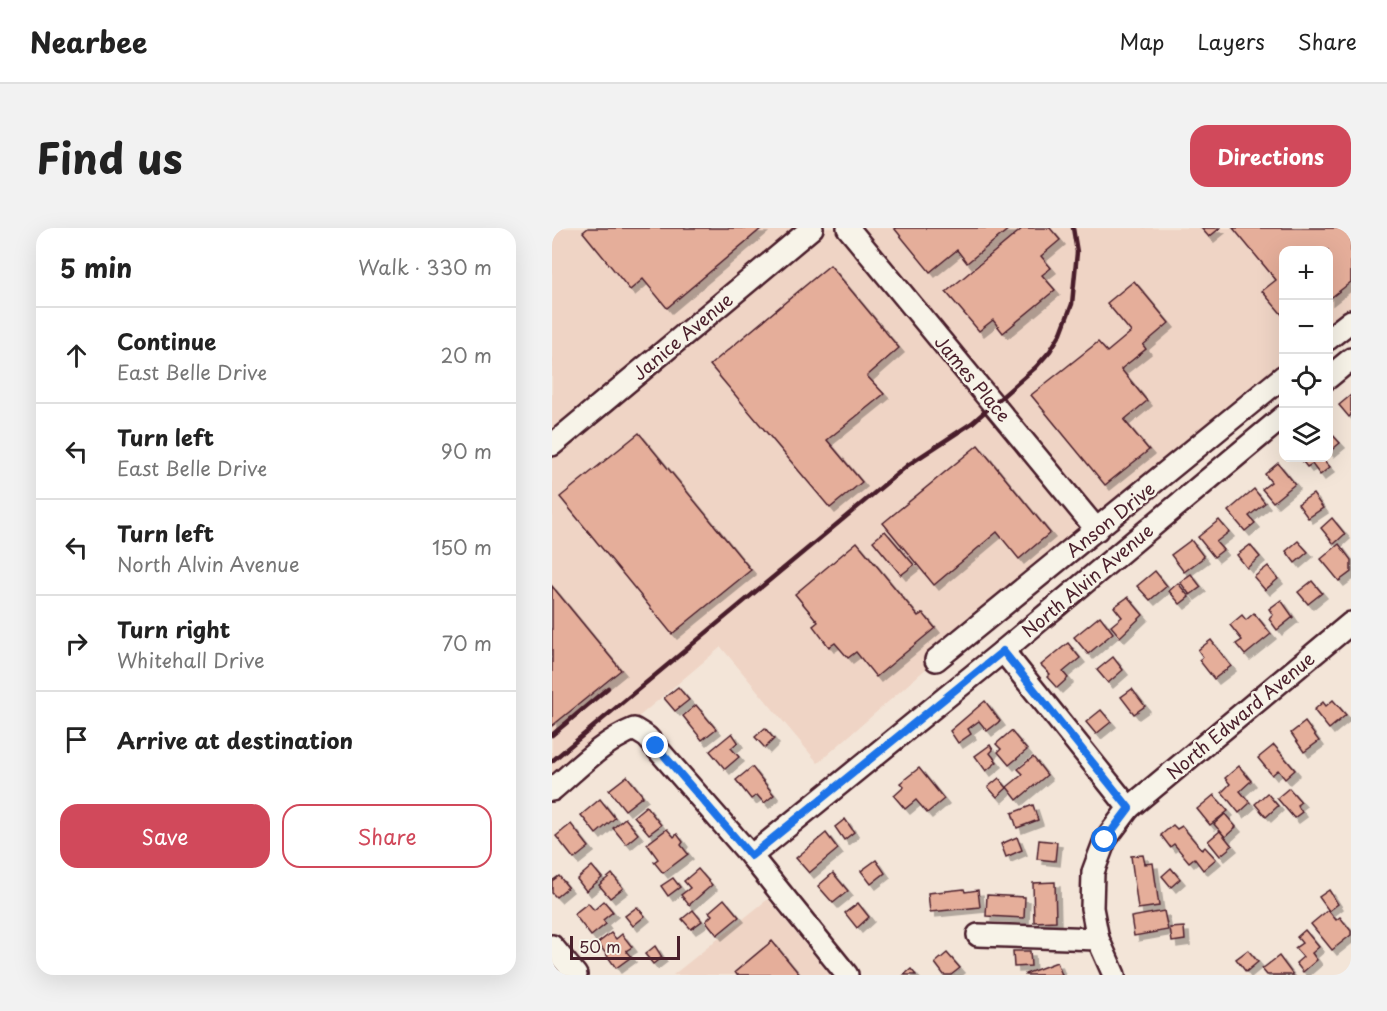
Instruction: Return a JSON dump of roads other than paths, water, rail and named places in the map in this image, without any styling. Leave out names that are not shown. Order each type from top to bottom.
[{"type":"street","name":"Janice Avenue","points":[[552,445],[812,228]]},
{"type":"street","name":"James Place","points":[[848,228],[1097,530]]},
{"type":"street","points":[[1333,336],[1351,321]]},
{"type":"street","points":[[1333,375],[1351,359]]},
{"type":"street","name":"Anson Drive","points":[[936,660],[1279,380]]},
{"type":"street","name":"North Alvin Avenue","points":[[751,856],[1003,651],[1279,420]]},
{"type":"street","name":"North Edward Avenue","points":[[1114,975],[1098,939],[1092,908],[1094,872],[1105,840],[1129,808],[1351,623]]},
{"type":"street","points":[[1003,651],[1129,808]]},
{"type":"street","points":[[552,790],[607,742],[634,729],[647,737],[751,856],[847,975]]},
{"type":"street","points":[[978,935],[1098,939]]},
{"type":"street","points":[[552,946],[576,975]]},
{"type":"railway","points":[[552,761],[908,465],[972,423],[1036,367],[1050,351],[1061,333],[1072,304],[1077,252],[1073,228]]},
{"type":"railway","points":[[552,735],[608,688]]}]
